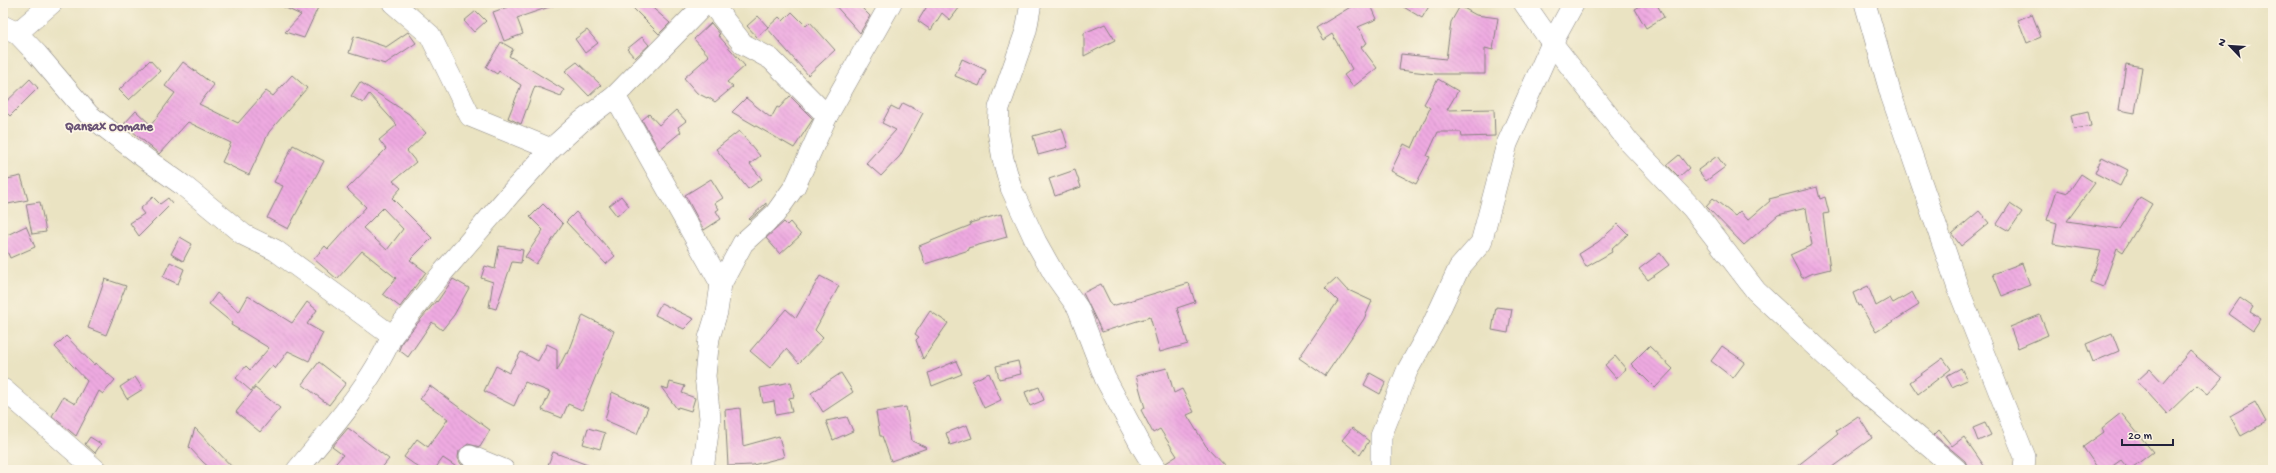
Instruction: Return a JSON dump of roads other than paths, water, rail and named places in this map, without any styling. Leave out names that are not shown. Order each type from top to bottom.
[{"type":"street","points":[[52,3],[10,29],[90,115],[146,159],[184,186],[244,235],[275,250],[392,336]]},
{"type":"street","points":[[393,3],[430,35],[470,116],[552,149]]},
{"type":"street","points":[[297,470],[326,435],[382,358],[392,336],[444,271],[511,193],[552,149],[582,121],[615,96],[706,3]]},
{"type":"street","points":[[711,3],[743,44],[771,59],[827,116]]},
{"type":"street","points":[[703,470],[710,418],[705,376],[709,338],[717,312],[721,284],[743,243],[775,214],[795,186],[827,116],[891,3]]},
{"type":"street","points":[[1031,3],[1026,31],[998,108],[998,131],[1003,159],[1011,188],[1036,242],[1054,274],[1078,308],[1105,378],[1156,470]]},
{"type":"street","points":[[1524,3],[1552,43],[1629,142],[1693,209],[1756,291],[1858,386],[1957,470]]},
{"type":"street","points":[[1381,470],[1381,436],[1395,400],[1407,371],[1433,324],[1459,268],[1481,243],[1507,144],[1552,43],[1574,3]]},
{"type":"street","points":[[1865,3],[1896,110],[1958,291],[2025,457],[2024,470]]},
{"type":"street","points":[[615,96],[721,284]]},
{"type":"street","points":[[3,389],[96,470]]},
{"type":"street","points":[[470,456],[504,470]]},
{"type":"district","name":"Qansax Oomane","points":[[109,127]]}]
